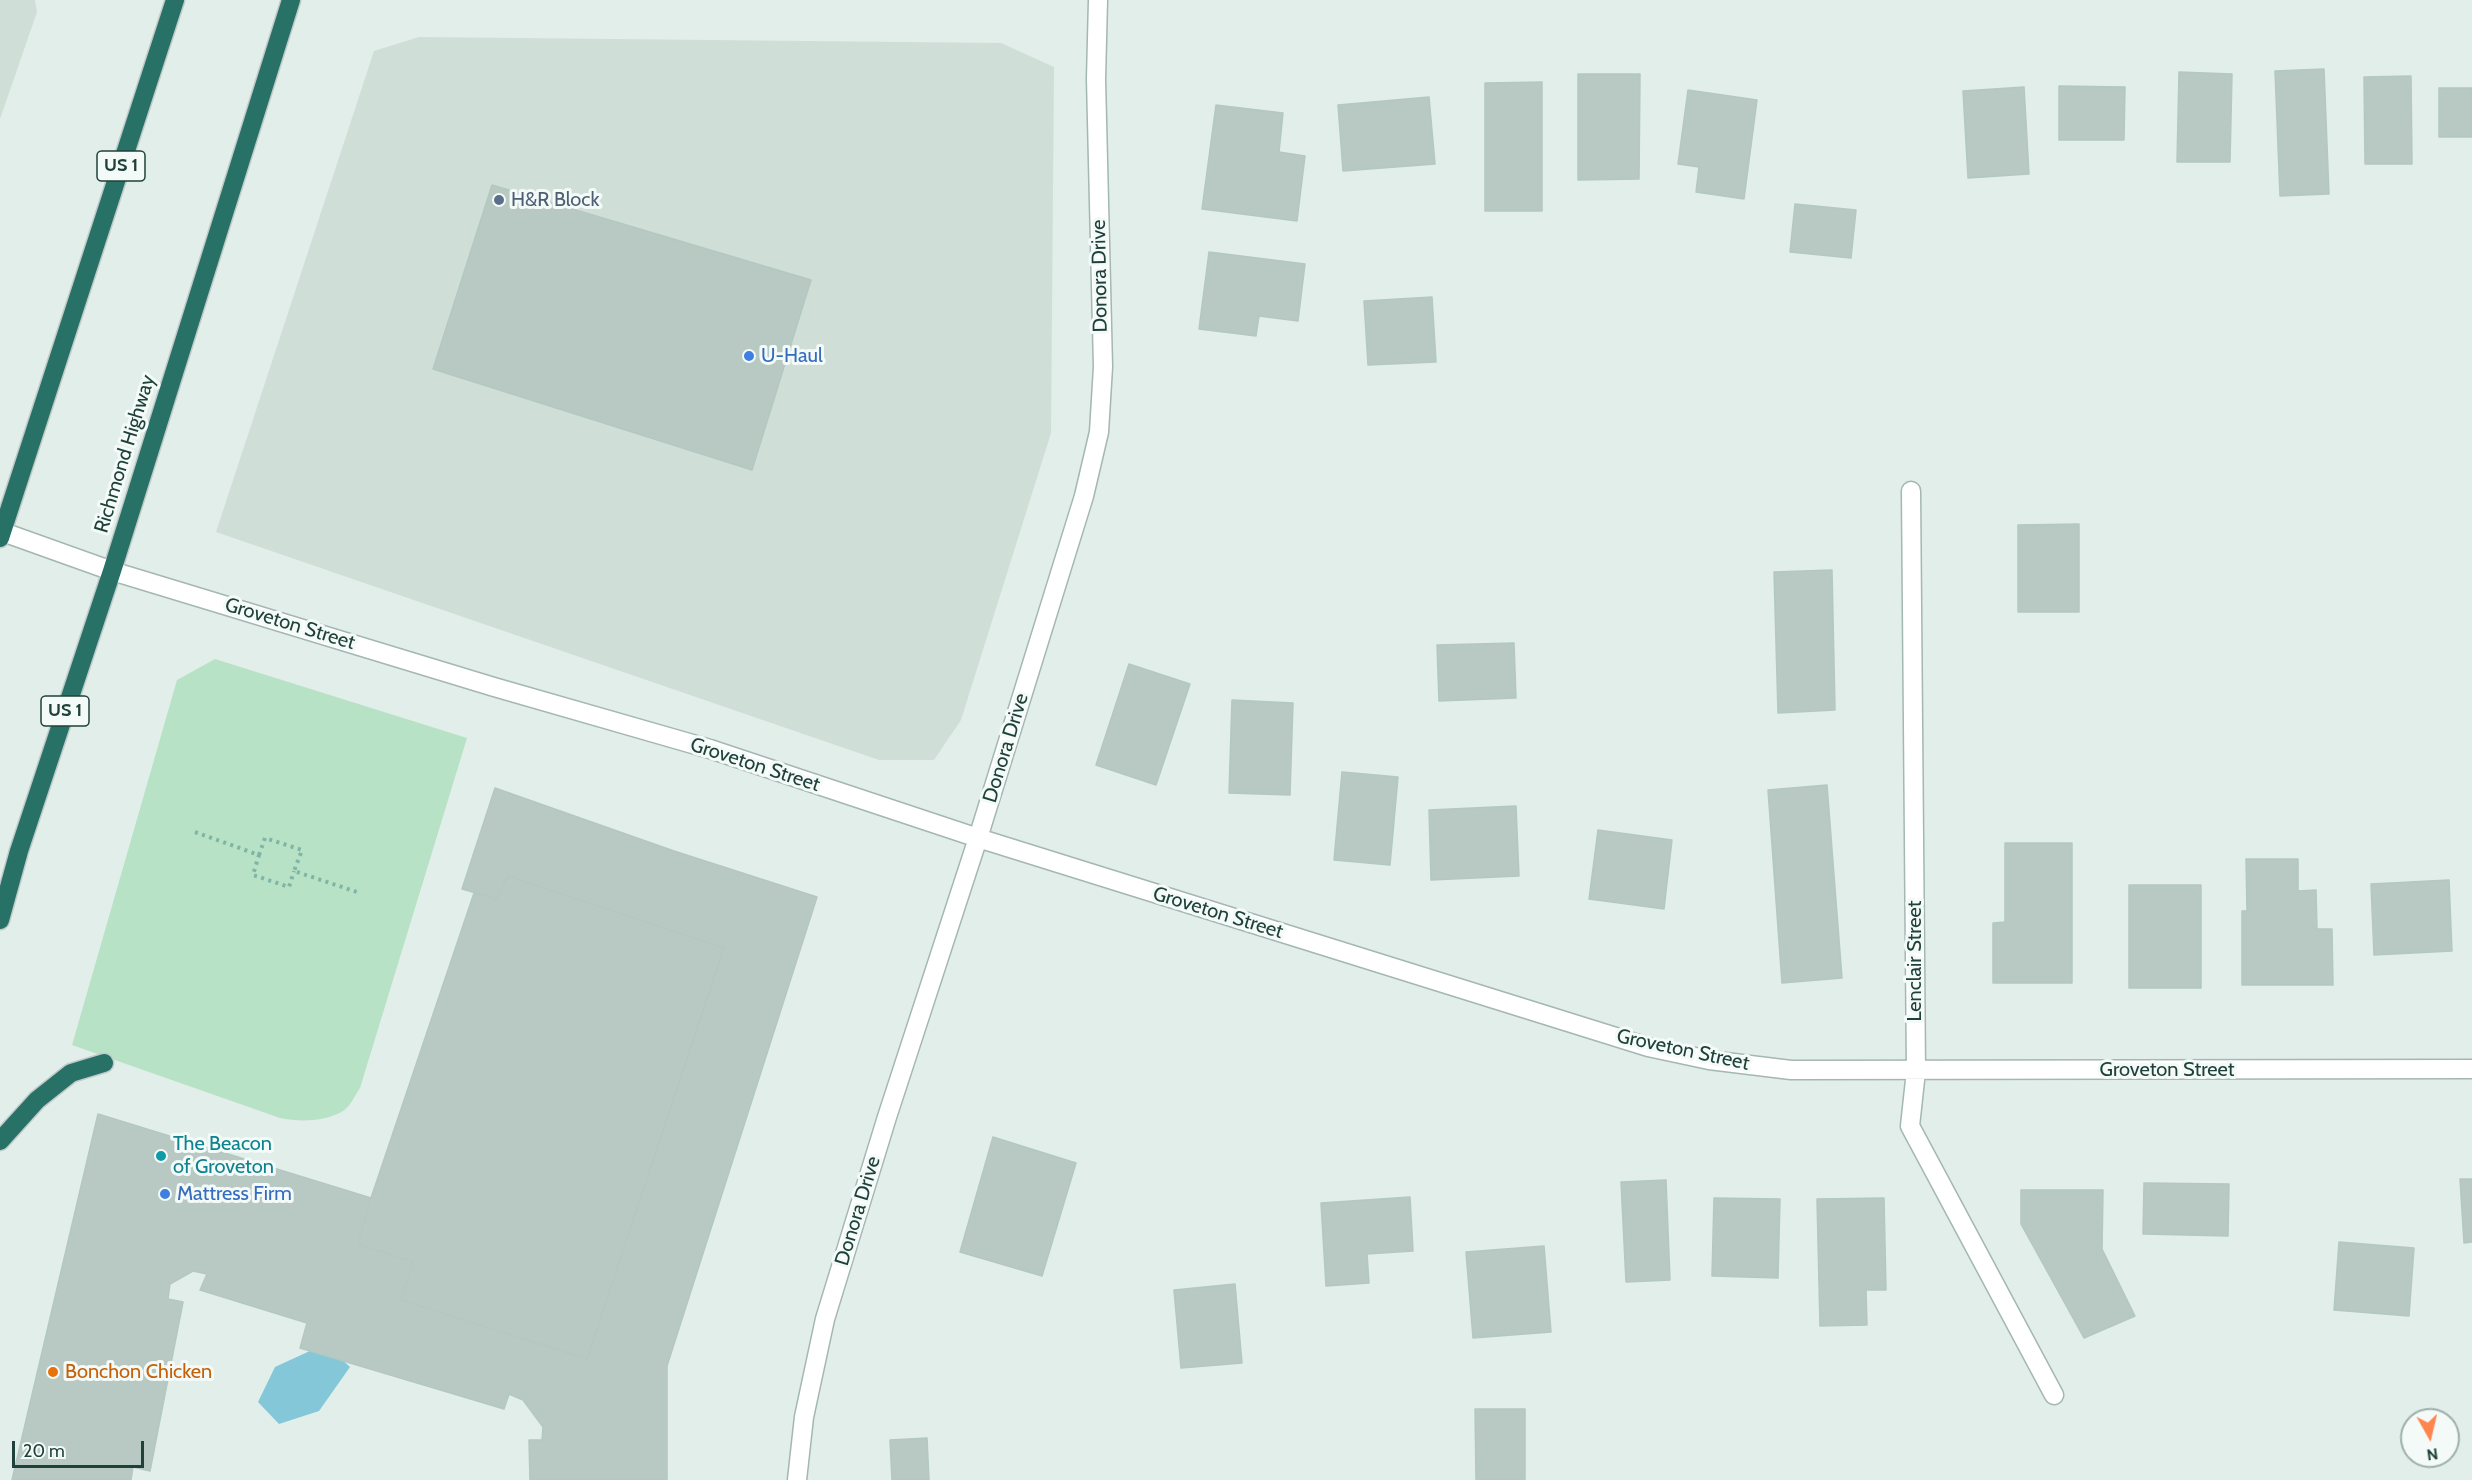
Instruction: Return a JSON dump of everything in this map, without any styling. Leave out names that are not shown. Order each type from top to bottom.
[{"type":"highway","name":"US 1","points":[[1,533],[175,0]]},
{"type":"highway","name":"Richmond Highway","points":[[0,920],[19,851],[112,571],[291,0]]},
{"type":"highway","points":[[0,1141],[37,1100],[71,1072],[104,1063]]},
{"type":"street","name":"Donora Drive","points":[[798,1480],[804,1417],[825,1319],[1084,496],[1099,432],[1103,367],[1096,91],[1098,0]]},
{"type":"street","name":"Lenclair Street","points":[[1911,490],[1916,1071],[1910,1126],[2054,1395]]},
{"type":"street","name":"Groveton Street","points":[[1,533],[112,571],[710,749],[978,838],[1647,1047],[1708,1060],[1791,1070],[2472,1069]]},
{"type":"path","points":[[195,832],[259,855]]},
{"type":"path","points":[[265,838],[302,850],[294,871],[289,887],[253,875],[265,838]]},
{"type":"path","points":[[294,871],[357,891]]},
{"type":"shaded area","points":[[0,0],[35,0],[37,12],[0,119]]},
{"type":"shaded area","points":[[419,37],[1001,43],[1054,67],[1051,433],[961,720],[934,760],[879,760],[216,532],[374,51]]},
{"type":"green space","points":[[215,659],[467,738],[360,1088],[346,1109],[336,1115],[320,1119],[280,1118],[72,1045],[177,680]]},
{"type":"water","points":[[325,1344],[350,1367],[319,1411],[279,1424],[258,1402],[275,1367]]},
{"type":"building","points":[[2324,69],[2329,194],[2280,196],[2275,71]]},
{"type":"building","points":[[2179,72],[2232,74],[2230,162],[2177,162]]},
{"type":"building","points":[[1578,74],[1640,74],[1639,179],[1578,180]]},
{"type":"building","points":[[2411,76],[2412,164],[2365,164],[2364,77]]},
{"type":"building","points":[[1542,82],[1542,211],[1485,211],[1485,83]]},
{"type":"building","points":[[2059,86],[2125,87],[2124,140],[2059,140]]},
{"type":"building","points":[[2024,87],[2029,174],[1968,178],[1963,91]]},
{"type":"building","points":[[2439,88],[2472,88],[2472,137],[2439,137]]},
{"type":"building","points":[[1688,90],[1757,100],[1744,199],[1696,192],[1699,167],[1678,164]]},
{"type":"building","points":[[1429,97],[1435,164],[1343,171],[1338,105]]},
{"type":"building","points":[[1216,105],[1283,113],[1279,152],[1305,156],[1297,221],[1202,209]]},
{"type":"building","points":[[492,185],[811,280],[752,470],[433,369]]},
{"type":"building","points":[[1795,204],[1856,210],[1851,258],[1790,252]]},
{"type":"building","points":[[1209,252],[1305,264],[1298,321],[1259,316],[1256,336],[1199,329]]},
{"type":"building","points":[[1432,297],[1436,362],[1368,365],[1364,301]]},
{"type":"building","points":[[2079,524],[2079,612],[2018,612],[2018,525]]},
{"type":"building","points":[[1832,570],[1835,710],[1778,713],[1774,572]]},
{"type":"building","points":[[1514,643],[1516,698],[1439,701],[1437,645]]},
{"type":"building","points":[[1129,664],[1190,684],[1156,785],[1096,765]]},
{"type":"building","points":[[1232,700],[1293,703],[1290,795],[1229,793]]},
{"type":"building","points":[[1342,772],[1398,777],[1390,865],[1334,860]]},
{"type":"building","points":[[1827,785],[1842,978],[1782,983],[1768,790]]},
{"type":"building","name":"The Beacon of Groveton","points":[[495,788],[674,851],[817,897],[667,1366],[667,1480],[530,1480],[529,1440],[542,1440],[543,1427],[523,1400],[509,1394],[504,1409],[300,1348],[307,1323],[200,1290],[207,1274],[193,1271],[170,1284],[168,1299],[183,1302],[150,1471],[133,1467],[131,1480],[12,1480],[98,1114],[371,1198],[358,1244],[413,1262],[401,1300],[587,1359],[724,948],[508,876],[497,899],[462,889]]},
{"type":"building","points":[[1516,806],[1519,876],[1431,880],[1429,810]]},
{"type":"building","points":[[1598,830],[1672,840],[1664,909],[1589,899]]},
{"type":"building","points":[[2005,843],[2072,843],[2072,983],[1993,983],[1993,923],[2005,922]]},
{"type":"building","points":[[2246,859],[2298,859],[2298,891],[2316,890],[2317,929],[2332,929],[2333,985],[2242,985],[2242,911],[2247,911]]},
{"type":"building","points":[[508,876],[724,948],[587,1359],[401,1300],[413,1262],[358,1244],[371,1198],[474,893],[497,899]]},
{"type":"building","points":[[2449,880],[2452,951],[2374,955],[2371,884]]},
{"type":"building","points":[[2129,885],[2201,885],[2201,988],[2129,988]]},
{"type":"building","points":[[993,1137],[1076,1163],[1042,1276],[960,1252]]},
{"type":"building","points":[[2460,1179],[2472,1179],[2472,1242],[2464,1243]]},
{"type":"building","points":[[1666,1180],[1670,1280],[1626,1282],[1621,1182]]},
{"type":"building","points":[[2144,1183],[2229,1184],[2228,1236],[2143,1234]]},
{"type":"building","points":[[2021,1190],[2103,1190],[2102,1249],[2135,1316],[2084,1338],[2021,1224]]},
{"type":"building","points":[[1410,1197],[1413,1251],[1367,1254],[1369,1283],[1326,1286],[1321,1203]]},
{"type":"building","points":[[1714,1198],[1780,1199],[1778,1278],[1712,1276]]},
{"type":"building","points":[[1884,1198],[1886,1290],[1866,1290],[1867,1325],[1820,1326],[1817,1199]]},
{"type":"building","points":[[2339,1242],[2414,1248],[2409,1316],[2334,1310]]},
{"type":"building","points":[[1544,1246],[1551,1332],[1473,1338],[1466,1252]]},
{"type":"building","points":[[1235,1284],[1242,1363],[1181,1368],[1174,1290]]},
{"type":"building","points":[[1475,1409],[1525,1409],[1525,1480],[1476,1480]]},
{"type":"building","points":[[927,1438],[929,1480],[892,1480],[890,1440]]},
{"type":"place","name":"H&R Block","points":[[499,200]]},
{"type":"place","name":"U-Haul","points":[[749,356]]},
{"type":"place","name":"The Beacon of Groveton","points":[[161,1156]]},
{"type":"place","name":"Mattress Firm","points":[[165,1194]]},
{"type":"place","name":"Bonchon Chicken","points":[[53,1372]]}]
